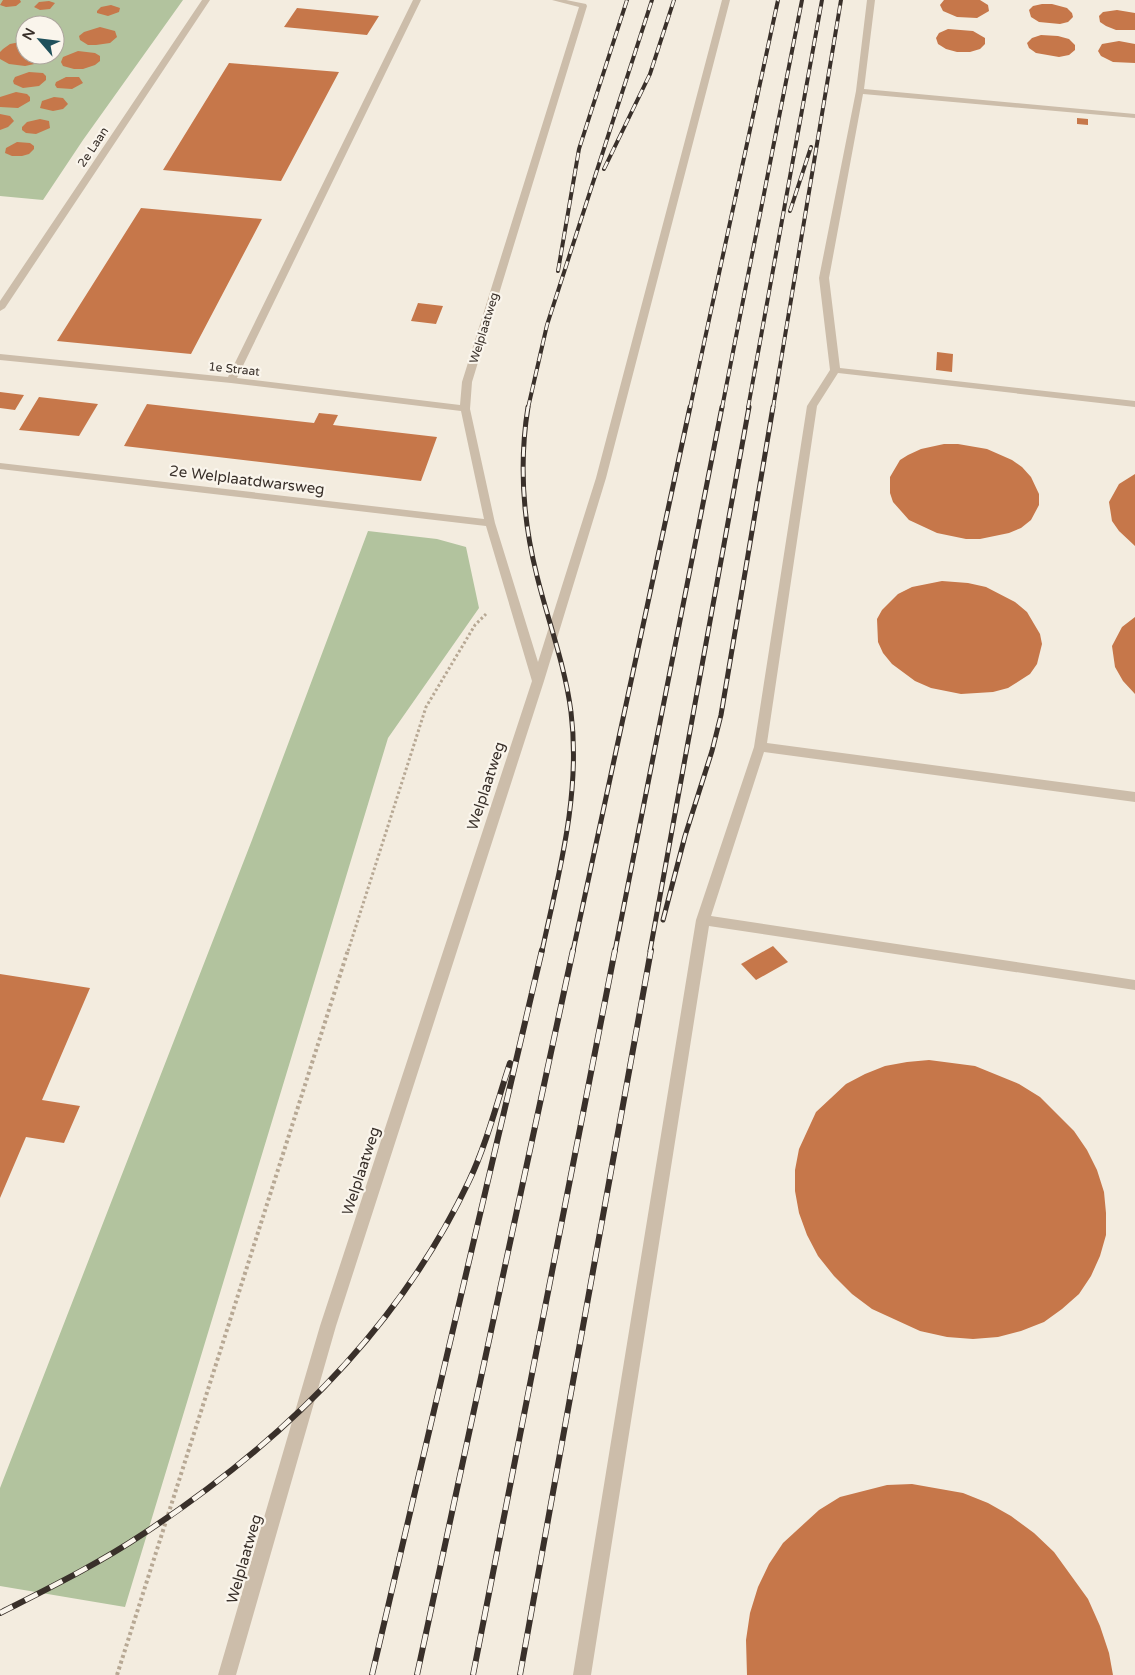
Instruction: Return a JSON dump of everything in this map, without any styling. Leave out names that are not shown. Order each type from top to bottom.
[{"type":"lane","name":"2e Laan","points":[[0,308],[206,0]]},
{"type":"lane","points":[[231,380],[417,0]]},
{"type":"lane","name":"Welplaatweg","points":[[538,681],[490,523],[466,409],[468,382],[585,3],[556,0]]},
{"type":"lane","name":"Welplaatweg","points":[[227,1675],[328,1326],[538,681],[602,478],[726,0]]},
{"type":"lane","points":[[582,1675],[703,920],[760,747],[812,406],[835,370],[824,278],[860,91],[871,0]]},
{"type":"lane","points":[[860,91],[1135,116]]},
{"type":"lane","name":"1e Straat","points":[[0,357],[231,380],[466,409]]},
{"type":"lane","points":[[835,370],[1135,404]]},
{"type":"lane","name":"2e Welplaatdwarsweg","points":[[0,466],[490,523]]},
{"type":"lane","points":[[760,747],[1135,797]]},
{"type":"lane","points":[[703,920],[1135,985]]},
{"type":"path","points":[[117,1675],[426,707],[475,625],[511,592]]},
{"type":"green space","points":[[0,0],[183,0],[83,140],[43,200],[0,196]]},
{"type":"green space","points":[[368,531],[437,539],[466,547],[479,608],[388,738],[125,1607],[0,1586],[0,1488],[252,840]]},
{"type":"building","points":[[3,0],[20,0],[21,2],[16,6],[6,7],[0,5]]},
{"type":"building","points":[[944,0],[980,0],[988,5],[989,11],[977,18],[957,17],[943,11],[940,5]]},
{"type":"building","points":[[49,1],[55,3],[50,9],[40,10],[34,7],[39,2]]},
{"type":"building","points":[[1052,4],[1067,8],[1073,17],[1068,22],[1060,24],[1039,22],[1031,17],[1029,10],[1033,6]]},
{"type":"building","points":[[111,5],[120,8],[119,12],[108,16],[97,13],[101,7]]},
{"type":"building","points":[[297,8],[379,16],[367,35],[284,27]]},
{"type":"building","points":[[1117,10],[1135,13],[1135,30],[1116,30],[1100,22],[1099,16],[1103,12]]},
{"type":"building","points":[[100,27],[115,31],[117,37],[110,43],[96,45],[88,45],[80,40],[79,36],[84,32]]},
{"type":"building","points":[[948,29],[973,31],[985,38],[985,44],[980,49],[970,52],[957,52],[946,49],[938,44],[936,38],[939,33]]},
{"type":"building","points":[[1041,35],[1069,39],[1075,45],[1075,50],[1069,55],[1059,57],[1036,53],[1029,48],[1027,43],[1032,38]]},
{"type":"building","points":[[1119,41],[1135,44],[1135,63],[1113,62],[1101,56],[1098,51],[1102,44]]},
{"type":"building","points":[[15,43],[15,65],[0,59],[0,52],[10,44]]},
{"type":"building","points":[[78,51],[95,53],[100,56],[100,61],[83,69],[74,69],[63,66],[65,65],[65,56]]},
{"type":"building","points":[[229,63],[339,72],[281,181],[163,170]]},
{"type":"building","points":[[29,72],[43,73],[46,76],[46,80],[39,86],[23,88],[14,84],[15,77]]},
{"type":"building","points":[[66,77],[79,77],[83,83],[72,89],[57,88],[56,82]]},
{"type":"building","points":[[16,92],[27,94],[30,97],[30,101],[18,108],[0,107],[0,97]]},
{"type":"building","points":[[54,97],[63,98],[68,104],[63,109],[53,111],[40,108],[42,101]]},
{"type":"building","points":[[0,114],[10,116],[14,121],[8,127],[0,130]]},
{"type":"building","points":[[1077,118],[1088,119],[1088,125],[1077,124]]},
{"type":"building","points":[[40,119],[49,121],[50,128],[36,134],[26,133],[22,130],[22,127],[27,122]]},
{"type":"building","points":[[17,142],[30,143],[34,146],[34,149],[29,154],[22,156],[12,156],[5,153],[6,148]]},
{"type":"building","points":[[141,208],[262,219],[191,354],[57,341]]},
{"type":"building","points":[[418,303],[443,306],[436,324],[411,321]]},
{"type":"building","points":[[937,352],[953,354],[952,372],[936,370]]},
{"type":"building","points":[[0,392],[24,395],[15,410],[0,408]]},
{"type":"building","points":[[39,397],[98,404],[79,436],[19,430]]},
{"type":"building","points":[[147,404],[314,423],[319,413],[338,415],[333,425],[437,437],[421,481],[124,446]]},
{"type":"building","points":[[944,444],[958,444],[987,449],[1012,460],[1022,467],[1031,477],[1039,494],[1039,505],[1031,520],[1021,528],[1009,533],[980,539],[966,539],[937,533],[909,520],[893,502],[890,493],[890,477],[900,460],[908,455],[921,449]]},
{"type":"building","points":[[1135,474],[1135,546],[1119,531],[1112,521],[1109,502],[1119,484]]},
{"type":"building","points":[[942,581],[968,583],[986,587],[1015,602],[1027,612],[1040,634],[1042,644],[1037,664],[1030,674],[1008,688],[993,692],[961,694],[931,688],[915,681],[892,664],[883,653],[878,642],[877,619],[882,610],[898,594],[912,587]]},
{"type":"building","points":[[1135,617],[1135,694],[1123,681],[1115,667],[1112,646],[1122,627]]},
{"type":"building","points":[[773,946],[788,962],[756,980],[741,964]]},
{"type":"building","points":[[0,974],[90,988],[42,1100],[80,1106],[64,1143],[26,1137],[0,1198]]},
{"type":"building","points":[[929,1060],[975,1066],[1019,1084],[1040,1097],[1074,1131],[1087,1150],[1097,1170],[1104,1192],[1106,1235],[1100,1256],[1091,1276],[1079,1294],[1062,1309],[1044,1322],[1021,1331],[998,1337],[973,1339],[947,1337],[920,1331],[872,1309],[852,1294],[818,1256],[807,1235],[799,1213],[795,1191],[795,1170],[799,1149],[816,1112],[846,1084],[865,1074],[885,1066]]},
{"type":"building","points":[[912,1484],[963,1493],[988,1503],[1011,1516],[1034,1533],[1054,1552],[1088,1599],[1109,1653],[1113,1675],[747,1675],[746,1640],[750,1613],[758,1587],[769,1564],[783,1543],[819,1510],[840,1497],[887,1485]]},
{"type":"railway","points":[[558,271],[579,149],[627,0]]},
{"type":"railway","points":[[528,408],[547,325],[652,0]]},
{"type":"railway","points":[[604,169],[650,74],[674,0]]},
{"type":"railway","points":[[690,408],[778,0]]},
{"type":"railway","points":[[722,408],[802,0]]},
{"type":"railway","points":[[748,408],[822,0]]},
{"type":"railway","points":[[773,408],[841,0]]},
{"type":"railway","points":[[790,211],[811,147]]},
{"type":"railway","points":[[528,407],[523,471],[528,534],[537,576],[565,677],[571,712],[573,743],[573,773],[567,833],[542,951]]},
{"type":"railway","points":[[573,951],[690,407]]},
{"type":"railway","points":[[615,951],[722,407]]},
{"type":"railway","points":[[650,951],[749,407]]},
{"type":"railway","points":[[663,920],[685,836],[712,751],[721,715],[773,407]]},
{"type":"railway","points":[[372,1675],[542,950]]},
{"type":"railway","points":[[417,1675],[573,950]]},
{"type":"railway","points":[[473,1675],[615,950]]},
{"type":"railway","points":[[520,1675],[651,950]]},
{"type":"railway","points":[[0,1613],[109,1555],[193,1499],[241,1462],[331,1380],[371,1334],[408,1286],[440,1235],[475,1167],[510,1063]]}]
